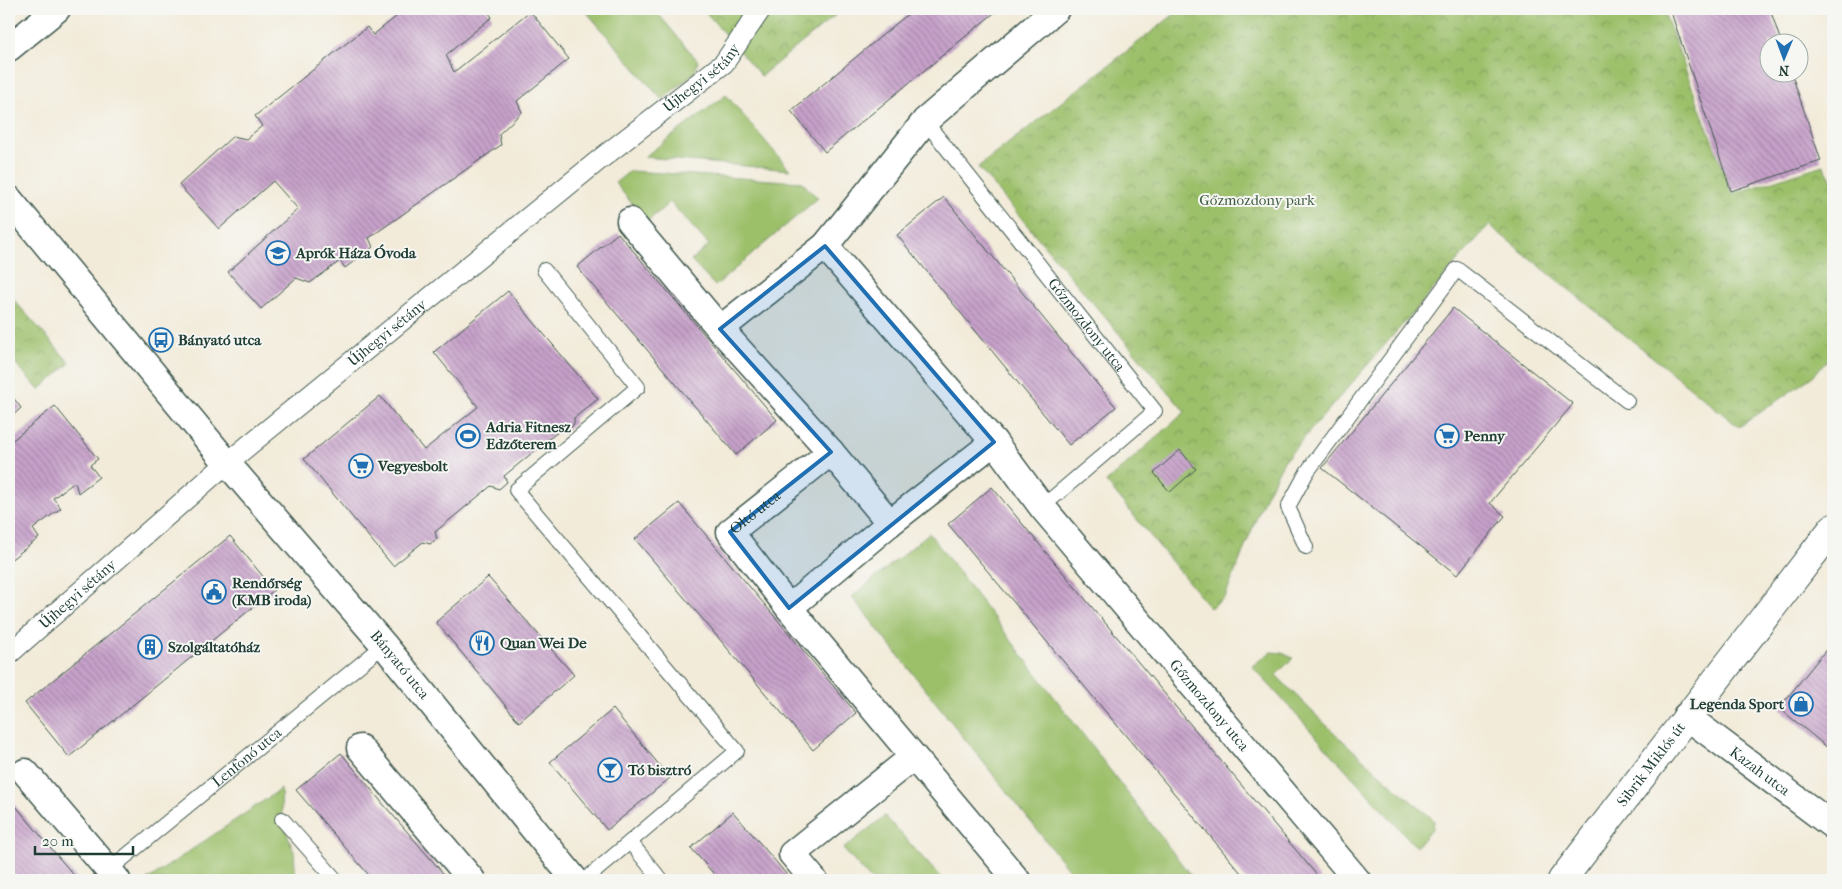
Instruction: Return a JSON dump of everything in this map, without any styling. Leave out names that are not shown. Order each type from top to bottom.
[{"type":"street","points":[[9,48],[57,9]]},
{"type":"street","name":"Újhegyi sétány","points":[[9,654],[226,462],[594,164],[724,63],[761,9]]},
{"type":"street","points":[[720,329],[825,246],[925,121],[1056,9]]},
{"type":"street","name":"Bányató utca","points":[[9,199],[226,462],[384,645],[575,880]]},
{"type":"street","points":[[630,221],[720,329],[831,452],[890,523]]},
{"type":"street","name":"Gőzmozdony utca","points":[[825,246],[994,442],[1042,507],[1357,880]]},
{"type":"street","points":[[789,608],[890,523],[994,442]]},
{"type":"street","name":"Oltó utca","points":[[831,452],[730,532],[789,608],[1017,880]]},
{"type":"street","name":"Sibrik Miklós út","points":[[1562,880],[1686,716],[1833,528]]},
{"type":"street","name":"Kazah utca","points":[[1686,716],[1833,826]]},
{"type":"street","points":[[360,748],[472,880]]},
{"type":"street","points":[[814,880],[792,854],[913,757]]},
{"type":"street","name":"Lenfonó utca","points":[[25,772],[113,875]]},
{"type":"lane","name":"Gőzmozdony utca","points":[[925,121],[1155,410],[1042,507]]},
{"type":"lane","points":[[1306,547],[1288,507],[1307,472],[1458,269],[1627,401]]},
{"type":"lane","points":[[544,270],[638,387],[516,490],[737,751],[584,880]]},
{"type":"lane","name":"Lenfonó utca","points":[[113,875],[384,645]]},
{"type":"lane","points":[[282,819],[336,880]]},
{"type":"lane","points":[[630,842],[661,880]]},
{"type":"highlighted area","points":[[825,246],[994,442],[789,608],[730,532],[831,452],[720,329]]},
{"type":"green space","points":[[584,9],[654,9],[698,61],[695,72],[662,100]]},
{"type":"green space","points":[[703,9],[843,9],[761,76]]},
{"type":"green space","name":"Gőzmozdony park","points":[[1181,9],[1663,9],[1732,194],[1823,165],[1833,182],[1833,354],[1813,376],[1739,427],[1489,225],[1284,461],[1265,497],[1225,597],[1210,608],[1106,482],[1185,412],[978,167]]},
{"type":"green space","points":[[726,95],[790,170],[644,157]]},
{"type":"green space","points":[[630,171],[802,182],[818,198],[715,286],[691,261],[709,245],[670,202],[647,222],[615,183]]},
{"type":"green space","points":[[13,299],[70,363],[39,390],[9,356],[9,302]]},
{"type":"green space","points":[[929,533],[1194,880],[1077,880],[852,597]]},
{"type":"green space","points":[[1271,652],[1282,653],[1293,658],[1276,675],[1353,750],[1434,820],[1433,828],[1416,847],[1252,666]]},
{"type":"green space","points":[[281,789],[282,819],[294,852],[296,880],[147,880]]},
{"type":"green space","points":[[885,816],[943,880],[871,880],[843,849]]},
{"type":"building","points":[[395,9],[486,9],[492,17],[446,55],[454,72],[530,11],[569,59],[517,101],[522,112],[499,134],[501,145],[369,238],[373,247],[345,268],[340,261],[310,283],[296,278],[261,309],[228,272],[298,209],[273,181],[219,229],[179,185],[233,136],[246,139],[262,126],[255,116],[367,27],[373,35],[397,16]]},
{"type":"building","points":[[914,9],[999,9],[825,152],[791,111]]},
{"type":"building","points":[[1670,9],[1770,9],[1778,32],[1760,32],[1760,82],[1794,82],[1821,161],[1731,191]]},
{"type":"building","points":[[944,197],[1116,407],[1069,445],[897,235]]},
{"type":"building","points":[[618,233],[777,420],[736,455],[577,267]]},
{"type":"building","points":[[508,291],[598,399],[574,418],[574,424],[566,431],[560,430],[504,476],[507,482],[499,489],[491,486],[435,532],[437,539],[430,544],[423,542],[393,566],[304,459],[380,396],[424,450],[478,407],[434,352]]},
{"type":"building","name":"Penny","points":[[1453,308],[1573,404],[1490,503],[1505,516],[1457,575],[1322,468]]},
{"type":"building","points":[[9,392],[21,408],[9,419]]},
{"type":"building","points":[[55,406],[98,459],[90,465],[99,477],[78,493],[75,482],[53,498],[61,508],[33,529],[39,538],[9,561],[9,443]]},
{"type":"building","points":[[1180,450],[1196,469],[1170,492],[1154,473]]},
{"type":"building","points":[[992,487],[1321,880],[1247,880],[948,524]]},
{"type":"building","points":[[679,503],[856,713],[813,750],[635,539]]},
{"type":"building","name":"Szolgáltatóház","points":[[230,536],[274,590],[69,757],[25,703]]},
{"type":"building","points":[[488,577],[574,675],[519,722],[436,622]]},
{"type":"building","points":[[1833,641],[1833,752],[1779,708]]},
{"type":"building","name":"Tó bisztró","points":[[613,709],[670,778],[607,830],[550,762]]},
{"type":"building","points":[[341,753],[449,880],[373,880],[296,790]]},
{"type":"building","points":[[15,805],[78,880],[9,880],[9,810]]},
{"type":"building","points":[[733,812],[791,880],[719,880],[691,848]]},
{"type":"place","name":"Aprók Háza Óvoda","points":[[278,253]]},
{"type":"place","name":"Bányató utca","points":[[161,340]]},
{"type":"place","name":"Adria Fitnesz Edzőterem","points":[[468,436]]},
{"type":"place","name":"Penny","points":[[1447,436]]},
{"type":"place","name":"Vegyesbolt","points":[[361,466]]},
{"type":"place","name":"Rendőrség (KMB iroda)","points":[[214,592]]},
{"type":"place","name":"Quan Wei De","points":[[482,643]]},
{"type":"place","name":"Szolgáltatóház","points":[[150,647]]},
{"type":"place","name":"Legenda Sport","points":[[1801,704]]},
{"type":"place","name":"Tó bisztró","points":[[610,770]]}]
